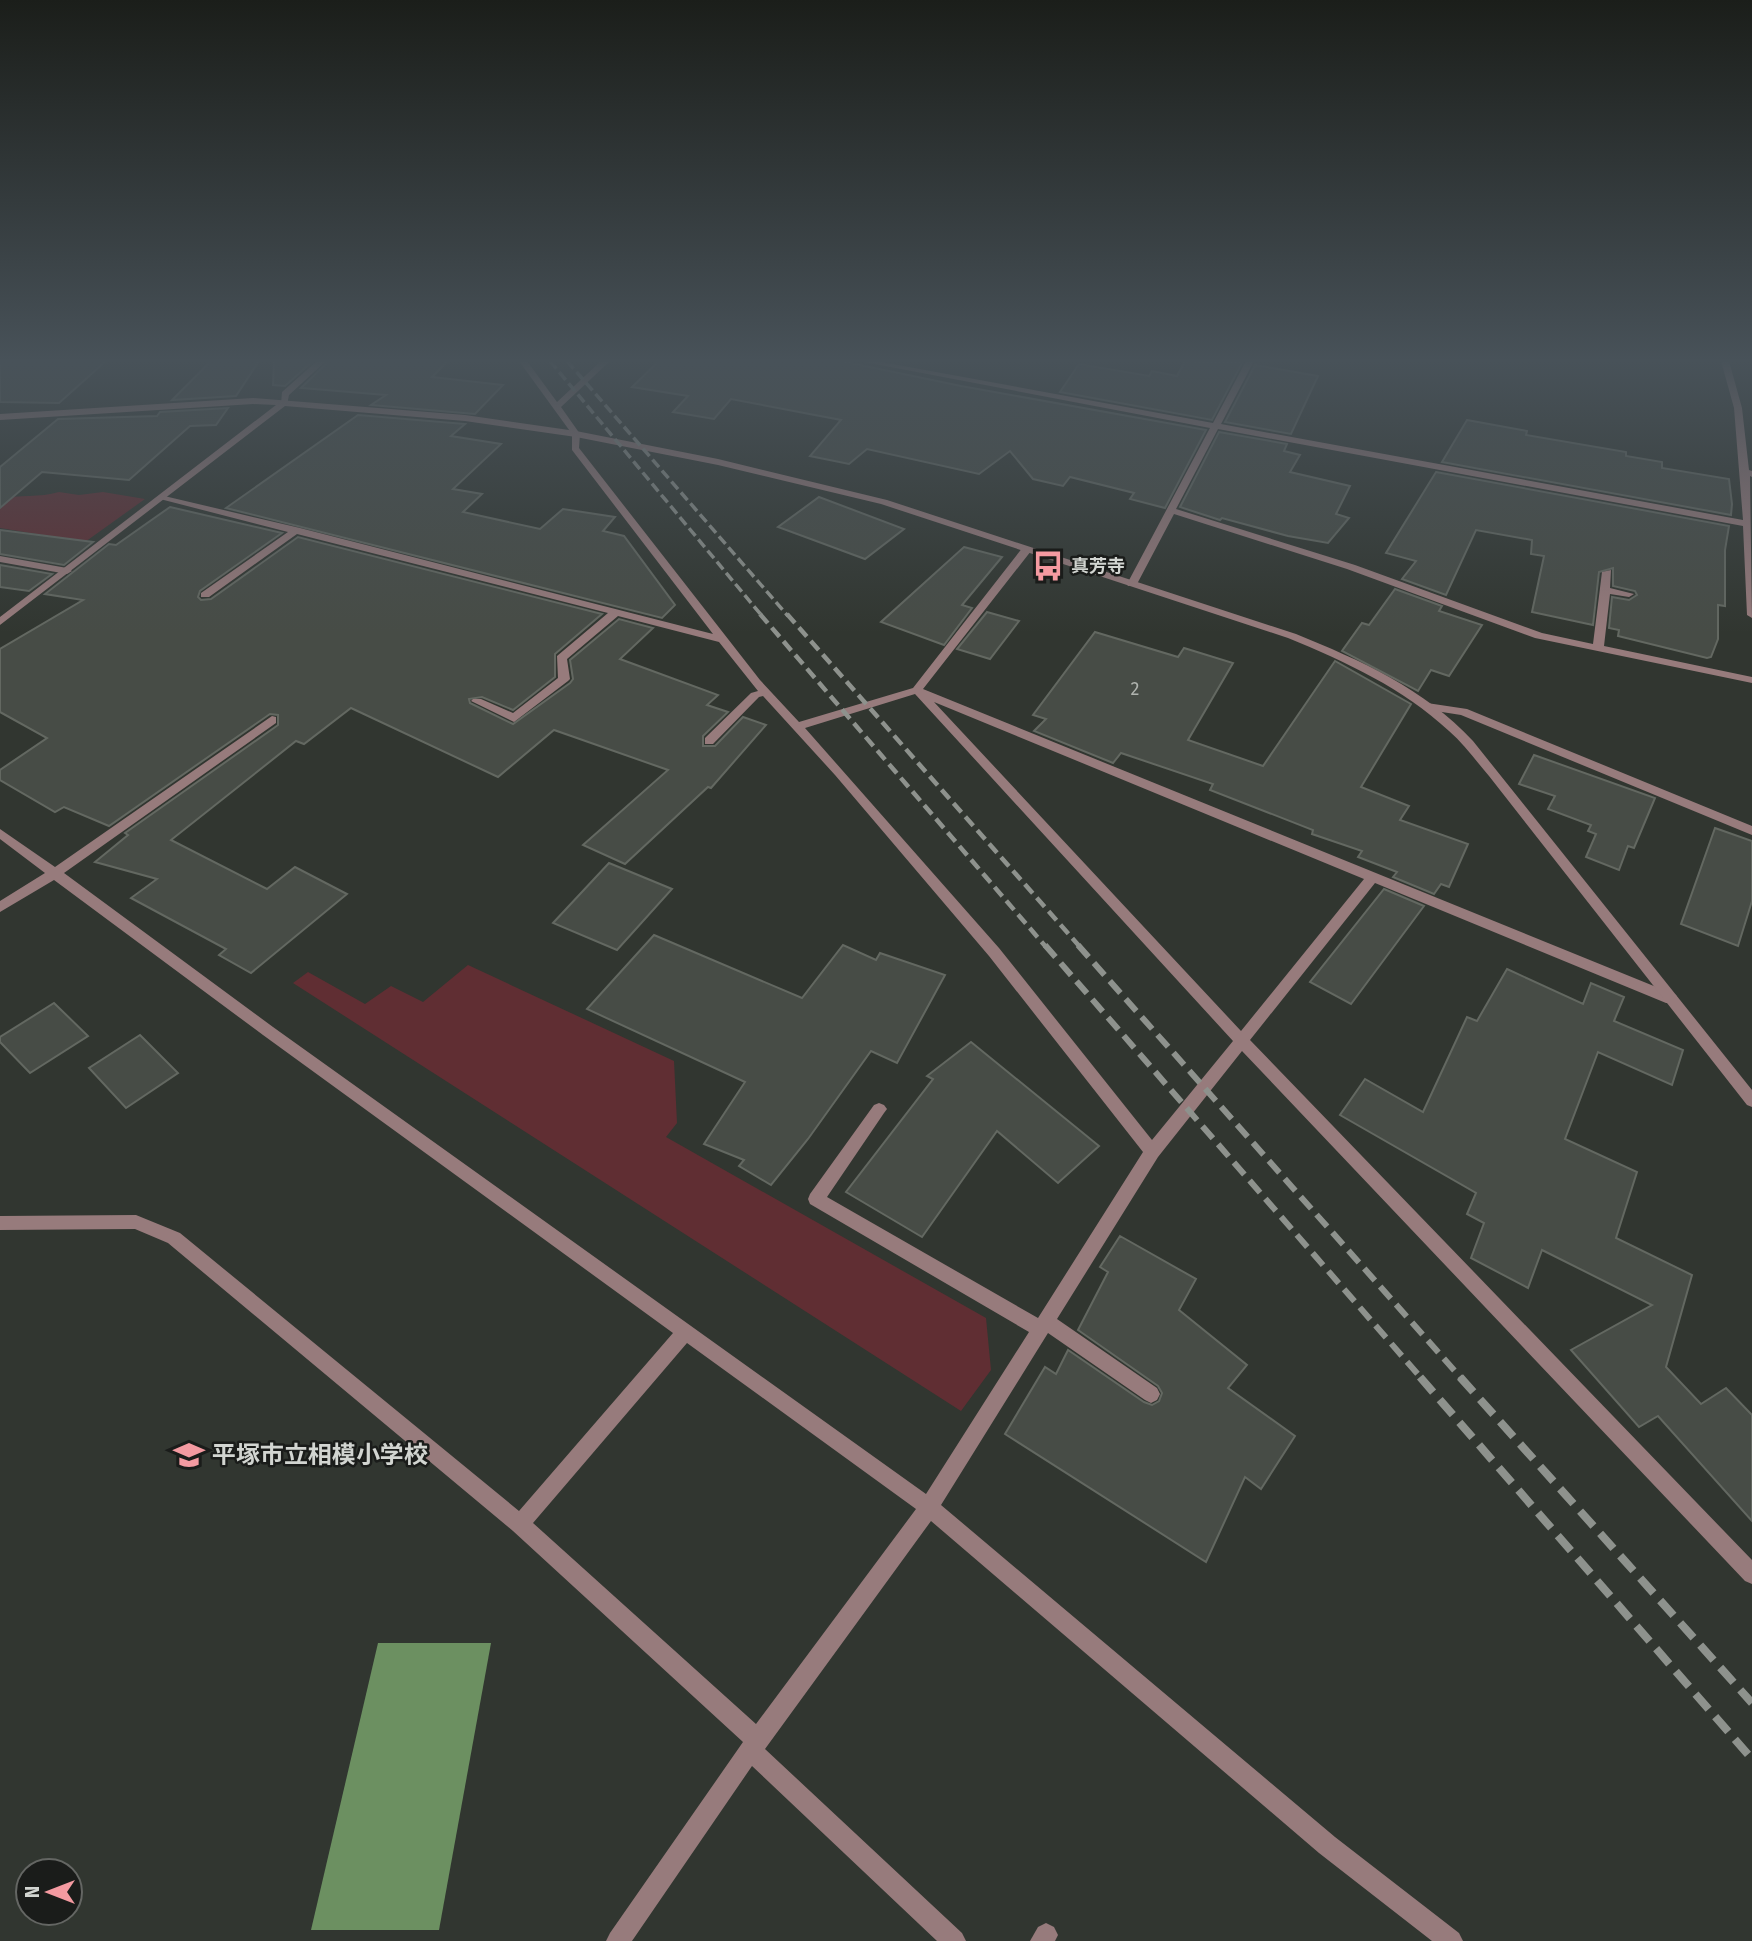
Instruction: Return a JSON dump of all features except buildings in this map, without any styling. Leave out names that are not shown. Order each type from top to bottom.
[{"type":"street","points":[[0,622],[221,452]]},
{"type":"street","points":[[578,452],[766,692],[994,951],[1152,1152]]},
{"type":"street","points":[[660,452],[824,486],[884,502],[1292,636],[1344,657],[1427,706],[1454,728],[1493,772],[1752,1101]]},
{"type":"street","points":[[1132,584],[1203,452]]},
{"type":"street","points":[[1360,452],[1750,524]]},
{"type":"street","points":[[1745,452],[1749,473],[1752,615]]},
{"type":"street","points":[[163,497],[725,640]]},
{"type":"street","points":[[1171,510],[1350,568],[1539,636],[1752,680]]},
{"type":"street","points":[[205,595],[297,530]]},
{"type":"street","points":[[797,726],[917,690],[1027,549]]},
{"type":"street","points":[[0,559],[67,571]]},
{"type":"street","points":[[1598,648],[1607,572]]},
{"type":"street","points":[[1605,590],[1629,594]]},
{"type":"street","points":[[477,701],[514,718],[564,679],[561,658],[616,612]]},
{"type":"street","points":[[917,690],[1671,999]]},
{"type":"street","points":[[917,690],[1241,1040],[1752,1574]]},
{"type":"street","points":[[709,741],[755,695],[766,692]]},
{"type":"street","points":[[1427,706],[1463,712],[1752,831]]},
{"type":"street","points":[[0,907],[55,873],[272,720]]},
{"type":"street","points":[[0,832],[268,1031],[929,1507],[1327,1844],[1451,1941]]},
{"type":"street","points":[[618,1941],[754,1745],[929,1507],[1152,1152],[1373,877]]},
{"type":"street","points":[[879,1109],[816,1199],[1043,1326],[1151,1394]]},
{"type":"street","points":[[0,1223],[136,1222],[174,1238],[520,1524],[754,1745],[954,1941]]},
{"type":"street","points":[[520,1524],[685,1332]]},
{"type":"shaded area","points":[[59,492],[79,495],[103,492],[145,499],[85,542],[0,528],[0,499]]},
{"type":"shaded area","points":[[468,965],[674,1061],[677,1123],[666,1137],[986,1318],[991,1370],[961,1411],[293,983],[308,972],[365,1004],[391,986],[423,1002]]},
{"type":"shaded area","points":[[378,1643],[491,1643],[439,1930],[311,1930]]},
{"type":"railway","points":[[625,452],[762,616]]},
{"type":"railway","points":[[646,452],[788,616]]},
{"type":"railway","points":[[760,614],[1046,947]]},
{"type":"railway","points":[[787,614],[1080,947]]},
{"type":"railway","points":[[1045,945],[1422,1379]]},
{"type":"railway","points":[[1078,945],[1462,1379]]},
{"type":"railway","points":[[1420,1377],[1752,1759]]},
{"type":"railway","points":[[1460,1377],[1752,1703]]},
{"type":"place","name":"真芳寺","points":[[1048,566]]},
{"type":"place","name":"平塚市立相模小学校","points":[[189,1455]]}]
